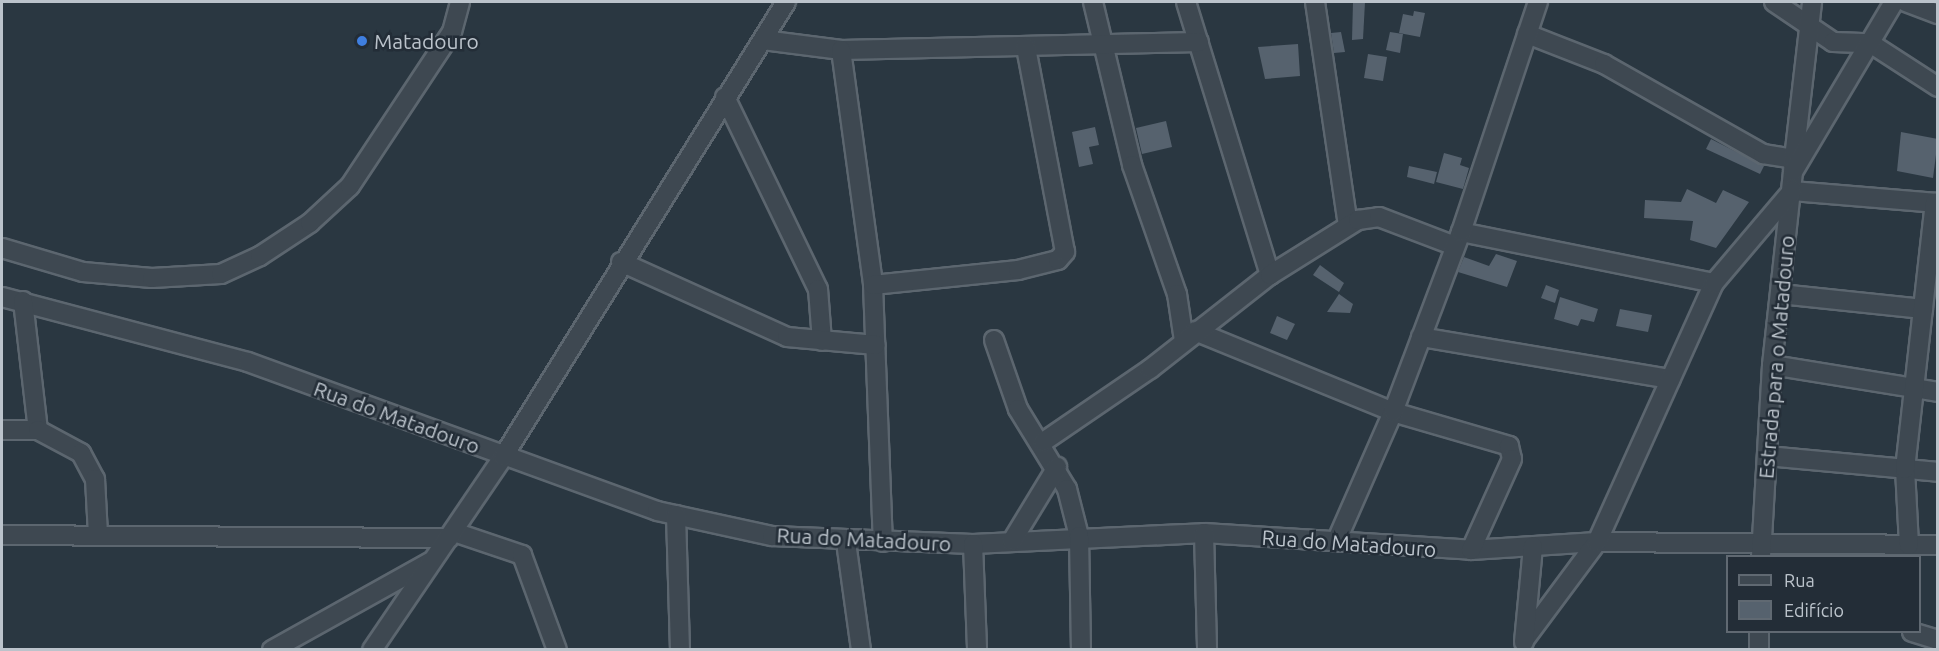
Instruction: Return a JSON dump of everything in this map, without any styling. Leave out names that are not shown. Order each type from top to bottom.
[{"type":"street","points":[[2,248],[83,272],[152,278],[221,274],[260,256],[310,223],[350,186],[452,32],[460,2]]},
{"type":"street","points":[[372,650],[503,457],[621,262],[786,2]]},
{"type":"street","points":[[1093,2],[1132,165],[1177,294],[1189,336]]},
{"type":"street","points":[[1186,2],[1270,275]]},
{"type":"street","points":[[1315,2],[1348,226]]},
{"type":"street","points":[[1336,542],[1393,412],[1458,239],[1538,2]]},
{"type":"street","points":[[1773,2],[1844,46],[1870,43],[1938,87]]},
{"type":"street","name":"Estrada para o Matadouro","points":[[1762,550],[1772,365],[1793,165],[1812,26],[1812,2]]},
{"type":"street","name":"Estrada para o Matadouro","points":[[1793,165],[1894,2]]},
{"type":"street","points":[[1906,2],[1938,14]]},
{"type":"street","points":[[1527,34],[1604,64],[1763,154],[1793,165]]},
{"type":"street","points":[[763,40],[841,50],[1104,46],[1199,42]]},
{"type":"street","points":[[873,285],[1018,270],[1058,260],[1065,252],[1026,47]]},
{"type":"street","points":[[841,50],[873,285],[883,542]]},
{"type":"street","points":[[725,98],[818,289],[822,341]]},
{"type":"street","points":[[1524,644],[1597,542],[1714,283],[1792,191],[1936,203],[1912,391],[1905,469],[1909,545]]},
{"type":"street","points":[[1043,442],[1270,275],[1348,226],[1380,217],[1458,239],[1714,283]]},
{"type":"street","points":[[621,262],[746,323],[822,341],[876,345]]},
{"type":"street","points":[[1780,294],[1923,309]]},
{"type":"street","name":"Rua do Matadouro","points":[[2,297],[248,362],[503,457],[676,515],[772,536],[846,542],[972,544],[1079,536],[1204,533],[1471,550],[1597,542],[1762,550],[1832,550],[1938,545]]},
{"type":"street","points":[[23,301],[38,430]]},
{"type":"street","points":[[1189,336],[1393,412],[1499,439],[1511,450],[1471,550]]},
{"type":"street","points":[[1421,337],[1670,379]]},
{"type":"street","points":[[994,340],[1018,409],[1043,442],[1057,467],[1079,536],[1081,650]]},
{"type":"street","points":[[1772,365],[1912,391],[1938,392]]},
{"type":"street","points":[[2,430],[38,430],[72,445],[91,467],[98,535]]},
{"type":"street","points":[[1767,456],[1938,472]]},
{"type":"street","points":[[1012,541],[1057,467]]},
{"type":"street","points":[[676,515],[680,650]]},
{"type":"street","points":[[1204,533],[1207,650]]},
{"type":"street","points":[[2,535],[452,535],[522,555],[557,650]]},
{"type":"street","points":[[846,542],[861,650]]},
{"type":"street","points":[[972,544],[977,650]]},
{"type":"street","points":[[1524,644],[1533,546]]},
{"type":"street","points":[[272,650],[435,558]]},
{"type":"street","points":[[1759,633],[1759,650]]},
{"type":"street","points":[[1916,633],[1938,639]]},
{"type":"building","points":[[1353,2],[1365,2],[1363,39],[1352,40]]},
{"type":"building","points":[[1414,11],[1425,13],[1420,37],[1399,33],[1403,14],[1413,16]]},
{"type":"building","points":[[1341,32],[1345,52],[1334,53],[1331,33]]},
{"type":"building","points":[[1390,32],[1403,34],[1400,53],[1386,50]]},
{"type":"building","points":[[1298,44],[1300,76],[1265,79],[1258,47]]},
{"type":"building","points":[[1368,54],[1387,57],[1383,81],[1364,78]]},
{"type":"building","points":[[1166,121],[1172,147],[1142,154],[1136,128]]},
{"type":"building","points":[[1095,127],[1099,145],[1089,147],[1093,164],[1079,167],[1072,132]]},
{"type":"building","points":[[1901,132],[1938,139],[1933,178],[1897,171]]},
{"type":"building","points":[[1711,139],[1764,166],[1760,174],[1706,149]]},
{"type":"building","points":[[1444,153],[1462,158],[1460,165],[1469,168],[1463,189],[1436,182]]},
{"type":"building","points":[[1409,166],[1437,172],[1434,184],[1407,177]]},
{"type":"building","points":[[1687,189],[1716,203],[1723,190],[1749,202],[1716,248],[1690,240],[1693,221],[1644,218],[1645,200],[1681,202]]},
{"type":"building","points":[[1496,254],[1517,261],[1507,287],[1458,272],[1464,257],[1489,266]]},
{"type":"building","points":[[1320,265],[1344,283],[1339,292],[1313,275]]},
{"type":"building","points":[[1546,285],[1559,290],[1555,303],[1541,298]]},
{"type":"building","points":[[1339,294],[1353,304],[1350,313],[1327,312]]},
{"type":"building","points":[[1560,297],[1598,309],[1594,322],[1581,319],[1578,326],[1554,319]]},
{"type":"building","points":[[1620,309],[1652,315],[1648,332],[1616,326]]},
{"type":"building","points":[[1277,316],[1295,324],[1287,340],[1270,333]]},
{"type":"place","name":"Matadouro","points":[[362,41]]}]
